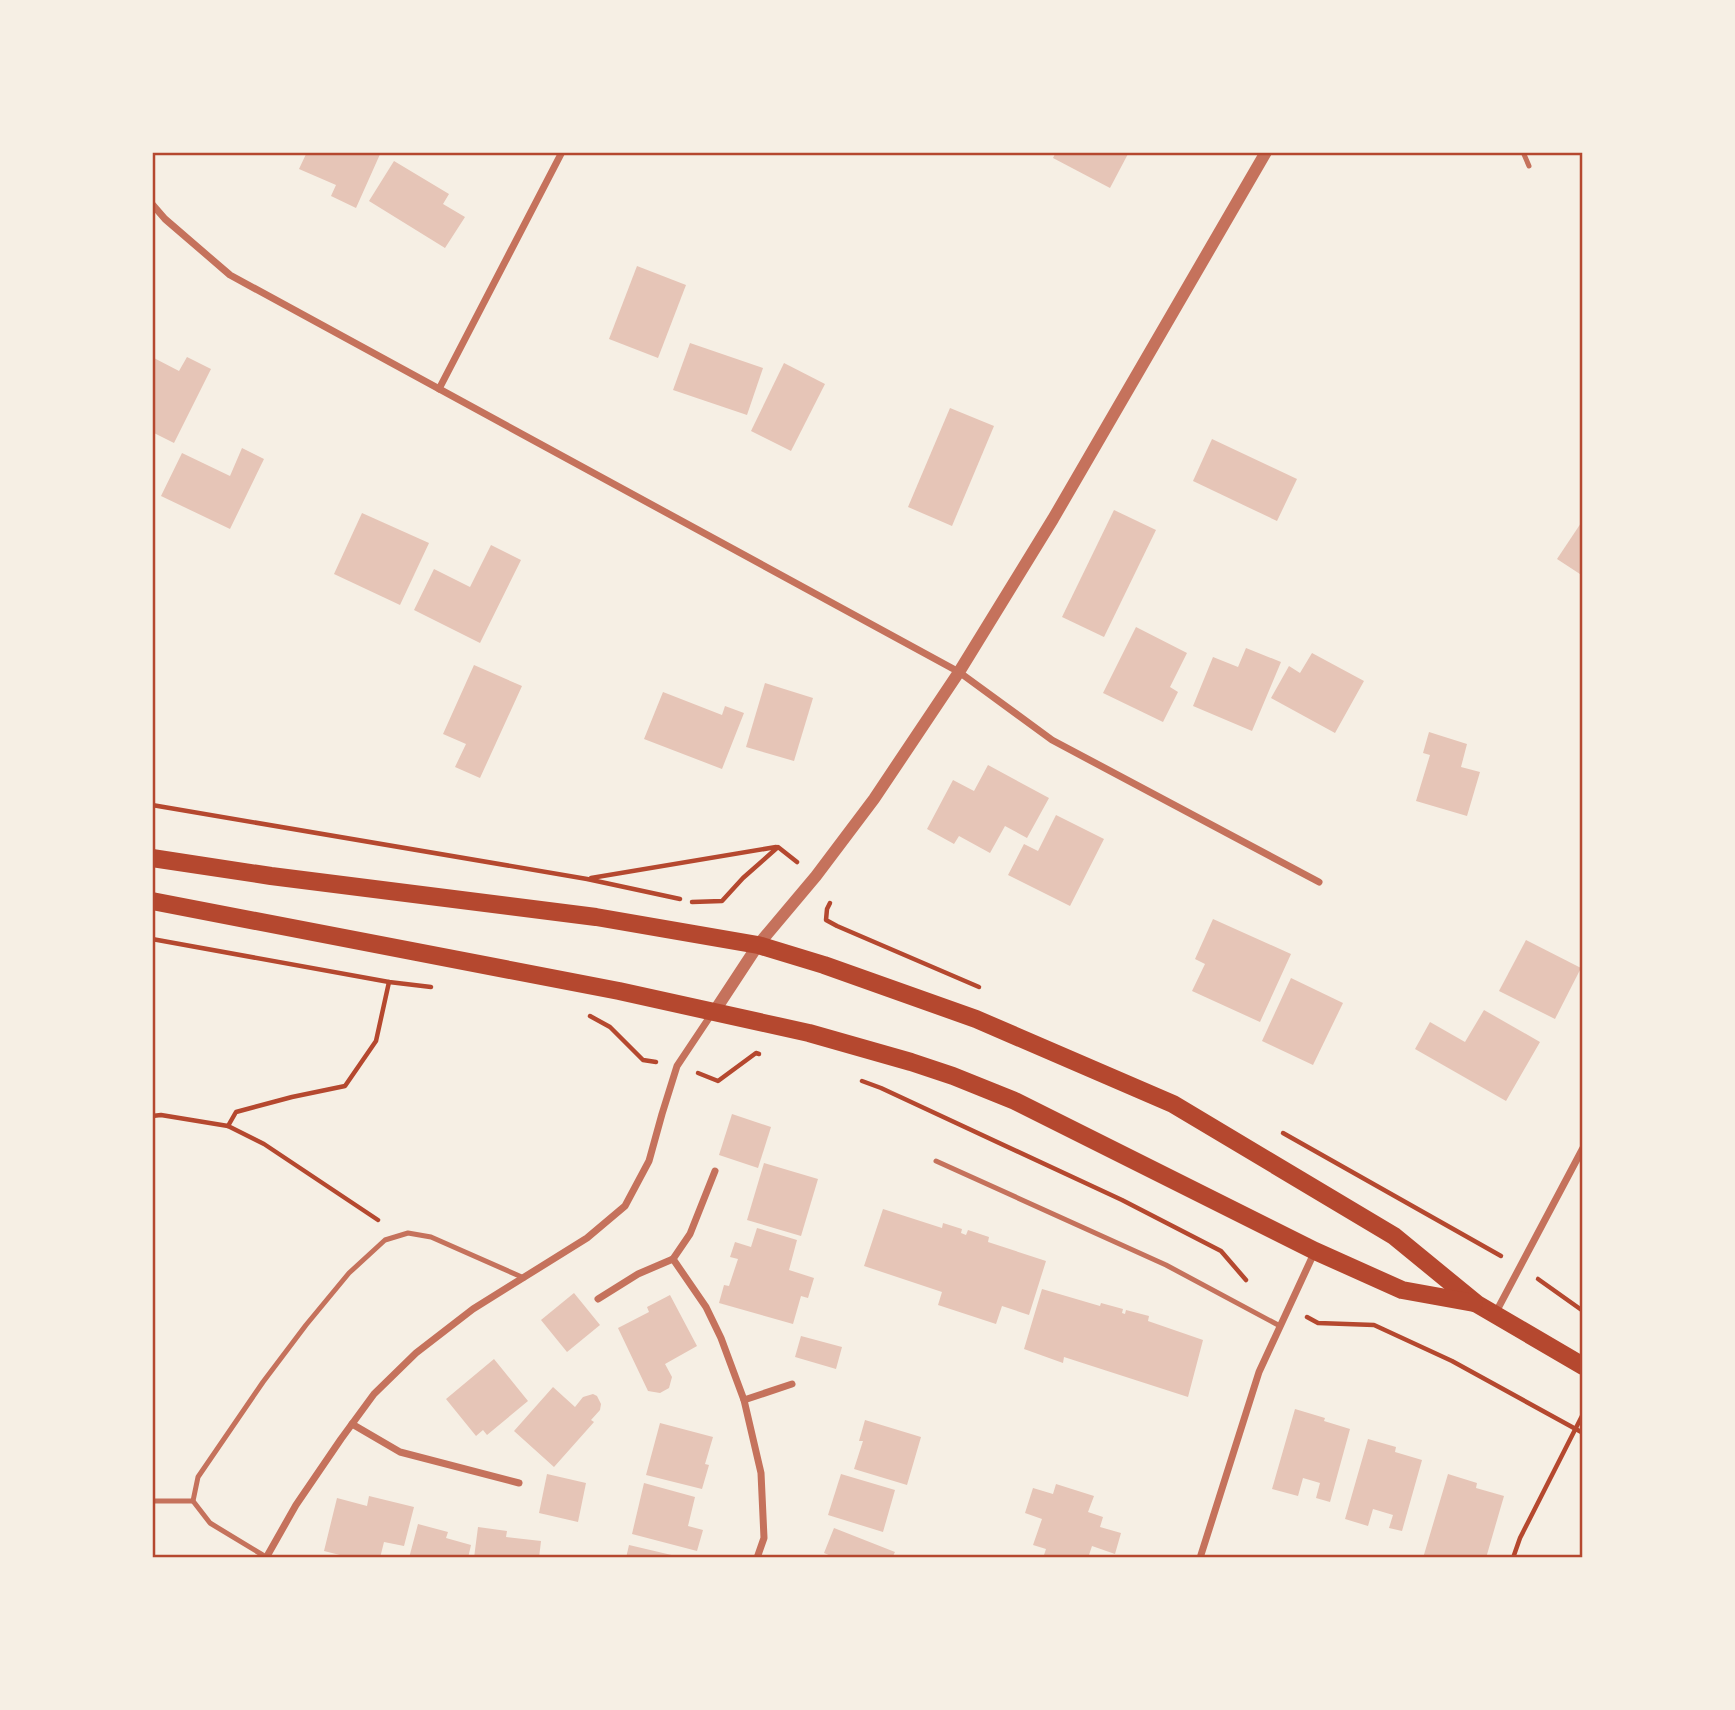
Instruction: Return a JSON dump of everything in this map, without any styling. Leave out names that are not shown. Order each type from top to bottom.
[{"type":"main road","points":[[152,858],[636,923],[758,945],[824,965],[976,1019],[1173,1104],[1394,1236],[1477,1304],[1583,1366]]},
{"type":"main road","points":[[152,901],[619,991],[851,1044],[953,1076],[1015,1101],[1315,1251],[1402,1290],[1477,1304]]},
{"type":"street","points":[[439,389],[562,152]]},
{"type":"street","points":[[266,1557],[296,1505],[374,1394],[416,1353],[473,1308],[587,1238],[625,1206],[649,1160],[677,1066],[758,945],[816,876],[874,799],[959,672],[1053,519],[1266,152]]},
{"type":"street","points":[[152,204],[165,219],[230,275],[959,672],[1052,740],[1319,882]]},
{"type":"street","points":[[1494,1314],[1583,1148]]},
{"type":"street","points":[[598,1299],[638,1274],[673,1259],[690,1234],[715,1171]]},
{"type":"street","points":[[1200,1558],[1259,1372],[1315,1251]]},
{"type":"street","points":[[673,1259],[706,1307],[721,1338],[744,1401],[761,1473],[764,1538],[757,1558]]},
{"type":"street","points":[[744,1401],[792,1384]]},
{"type":"street","points":[[352,1424],[400,1452],[519,1483]]},
{"type":"lane","points":[[1523,152],[1530,166]]},
{"type":"lane","points":[[936,1161],[1166,1265],[1280,1326]]},
{"type":"lane","points":[[266,1557],[209,1523],[193,1501],[198,1477],[263,1382],[349,1273],[385,1240],[408,1233],[431,1237],[524,1278]]},
{"type":"lane","points":[[152,1501],[193,1501]]},
{"type":"path","points":[[152,805],[587,879],[692,902]]},
{"type":"path","points":[[587,879],[778,847]]},
{"type":"path","points":[[636,923],[642,891]]},
{"type":"path","points":[[152,939],[389,982],[441,988]]},
{"type":"path","points":[[228,1126],[236,1112],[345,1086],[376,1041],[389,982]]},
{"type":"path","points":[[610,1027],[619,991]]},
{"type":"path","points":[[588,1015],[610,1027],[643,1060],[677,1066],[718,1081],[756,1053],[767,1055]]},
{"type":"path","points":[[857,1079],[881,1087],[1122,1200],[1221,1251],[1252,1286],[1318,1323],[1374,1325],[1452,1361],[1583,1433]]},
{"type":"path","points":[[152,1116],[161,1115],[228,1126],[264,1144],[386,1226],[385,1240]]},
{"type":"path","points":[[1519,1266],[1583,1311]]},
{"type":"path","points":[[1513,1558],[1520,1538],[1583,1414]]},
{"type":"building","points":[[307,152],[381,152],[356,208],[331,196],[336,185],[299,169]]},
{"type":"building","points":[[1056,152],[1129,152],[1110,188],[1053,158]]},
{"type":"building","points":[[394,161],[449,194],[443,204],[465,217],[445,248],[369,201]]},
{"type":"building","points":[[637,266],[686,285],[658,358],[609,339]]},
{"type":"building","points":[[690,343],[763,368],[747,415],[673,390]]},
{"type":"building","points":[[152,357],[179,371],[187,357],[211,369],[174,443],[152,432]]},
{"type":"building","points":[[784,363],[825,384],[791,451],[751,431]]},
{"type":"building","points":[[950,408],[994,426],[952,526],[908,507]]},
{"type":"building","points":[[1212,439],[1297,479],[1277,521],[1193,481]]},
{"type":"building","points":[[242,448],[264,459],[230,529],[161,496],[182,453],[230,476]]},
{"type":"building","points":[[1114,510],[1156,530],[1104,637],[1062,617]]},
{"type":"building","points":[[362,513],[429,543],[400,605],[334,574]]},
{"type":"building","points":[[1583,520],[1583,576],[1557,559]]},
{"type":"building","points":[[491,545],[521,560],[480,643],[414,610],[434,569],[470,587]]},
{"type":"building","points":[[1136,627],[1187,653],[1170,687],[1178,692],[1163,722],[1103,693]]},
{"type":"building","points":[[1246,648],[1281,662],[1252,731],[1193,706],[1213,657],[1238,667]]},
{"type":"building","points":[[1312,653],[1364,681],[1335,733],[1271,698],[1289,666],[1300,673]]},
{"type":"building","points":[[474,665],[522,686],[480,778],[455,767],[466,744],[443,734]]},
{"type":"building","points":[[765,683],[813,698],[794,761],[746,747]]},
{"type":"building","points":[[663,692],[722,715],[725,706],[744,713],[722,769],[644,739]]},
{"type":"building","points":[[1429,732],[1467,744],[1461,767],[1480,772],[1467,816],[1416,801],[1430,755],[1423,753]]},
{"type":"building","points":[[988,765],[1049,798],[1027,838],[1005,826],[990,853],[959,836],[954,844],[927,829],[953,780],[974,791]]},
{"type":"building","points":[[1056,815],[1104,839],[1070,906],[1008,875],[1024,844],[1038,851]]},
{"type":"building","points":[[1213,919],[1291,954],[1260,1022],[1192,991],[1205,964],[1195,959]]},
{"type":"building","points":[[1526,940],[1581,968],[1555,1019],[1499,991]]},
{"type":"building","points":[[1291,978],[1343,1003],[1313,1065],[1262,1041]]},
{"type":"building","points":[[1484,1010],[1540,1042],[1506,1101],[1415,1049],[1430,1022],[1465,1042]]},
{"type":"building","points":[[732,1114],[771,1127],[758,1168],[719,1155]]},
{"type":"building","points":[[764,1163],[818,1179],[801,1236],[747,1220]]},
{"type":"building","points":[[883,1209],[942,1228],[943,1223],[962,1229],[961,1233],[966,1235],[968,1230],[989,1237],[988,1242],[1046,1261],[1029,1315],[1002,1306],[996,1324],[938,1305],[942,1292],[864,1266]]},
{"type":"building","points":[[757,1228],[797,1240],[789,1270],[814,1278],[808,1298],[801,1296],[793,1324],[719,1303],[724,1285],[729,1286],[738,1259],[730,1257],[735,1242],[751,1247]]},
{"type":"building","points":[[1042,1289],[1100,1306],[1101,1303],[1123,1309],[1122,1313],[1125,1314],[1126,1310],[1149,1316],[1148,1321],[1203,1340],[1188,1397],[1064,1357],[1063,1363],[1024,1349]]},
{"type":"building","points":[[574,1293],[600,1325],[567,1352],[541,1320]]},
{"type":"building","points":[[670,1295],[697,1346],[665,1364],[672,1377],[669,1388],[660,1393],[648,1391],[618,1328],[649,1312],[647,1307]]},
{"type":"building","points":[[801,1336],[842,1347],[836,1369],[795,1357]]},
{"type":"building","points":[[494,1359],[528,1401],[487,1435],[483,1430],[476,1436],[446,1399]]},
{"type":"building","points":[[553,1387],[575,1407],[583,1397],[593,1394],[601,1404],[600,1410],[591,1420],[594,1422],[554,1467],[514,1431]]},
{"type":"building","points":[[1295,1409],[1350,1429],[1330,1502],[1316,1498],[1320,1483],[1303,1478],[1298,1496],[1272,1489]]},
{"type":"building","points":[[865,1420],[921,1437],[907,1485],[854,1469],[863,1441],[859,1441]]},
{"type":"building","points":[[660,1423],[713,1437],[705,1464],[709,1465],[702,1489],[646,1475]]},
{"type":"building","points":[[1368,1439],[1396,1447],[1395,1452],[1422,1460],[1402,1531],[1389,1528],[1393,1515],[1373,1509],[1368,1526],[1345,1519]]},
{"type":"building","points":[[547,1474],[586,1483],[578,1522],[539,1513]]},
{"type":"building","points":[[841,1474],[895,1490],[883,1532],[828,1515]]},
{"type":"building","points":[[1448,1474],[1477,1483],[1476,1488],[1504,1496],[1486,1558],[1423,1558]]},
{"type":"building","points":[[644,1483],[695,1497],[688,1526],[703,1530],[697,1551],[632,1534]]},
{"type":"building","points":[[1056,1484],[1094,1496],[1088,1512],[1103,1517],[1100,1527],[1121,1533],[1115,1554],[1092,1546],[1088,1558],[1043,1558],[1046,1549],[1033,1545],[1042,1519],[1025,1513],[1033,1488],[1053,1494]]},
{"type":"building","points":[[369,1496],[414,1507],[404,1546],[384,1542],[380,1558],[352,1558],[324,1551],[337,1498],[367,1506]]},
{"type":"building","points":[[418,1524],[448,1532],[446,1538],[471,1545],[468,1558],[409,1558]]},
{"type":"building","points":[[478,1527],[507,1531],[506,1537],[541,1541],[539,1558],[474,1558]]},
{"type":"building","points":[[834,1528],[895,1552],[892,1558],[830,1558],[831,1556],[824,1553]]},
{"type":"building","points":[[629,1545],[680,1557],[680,1558],[626,1558]]}]
